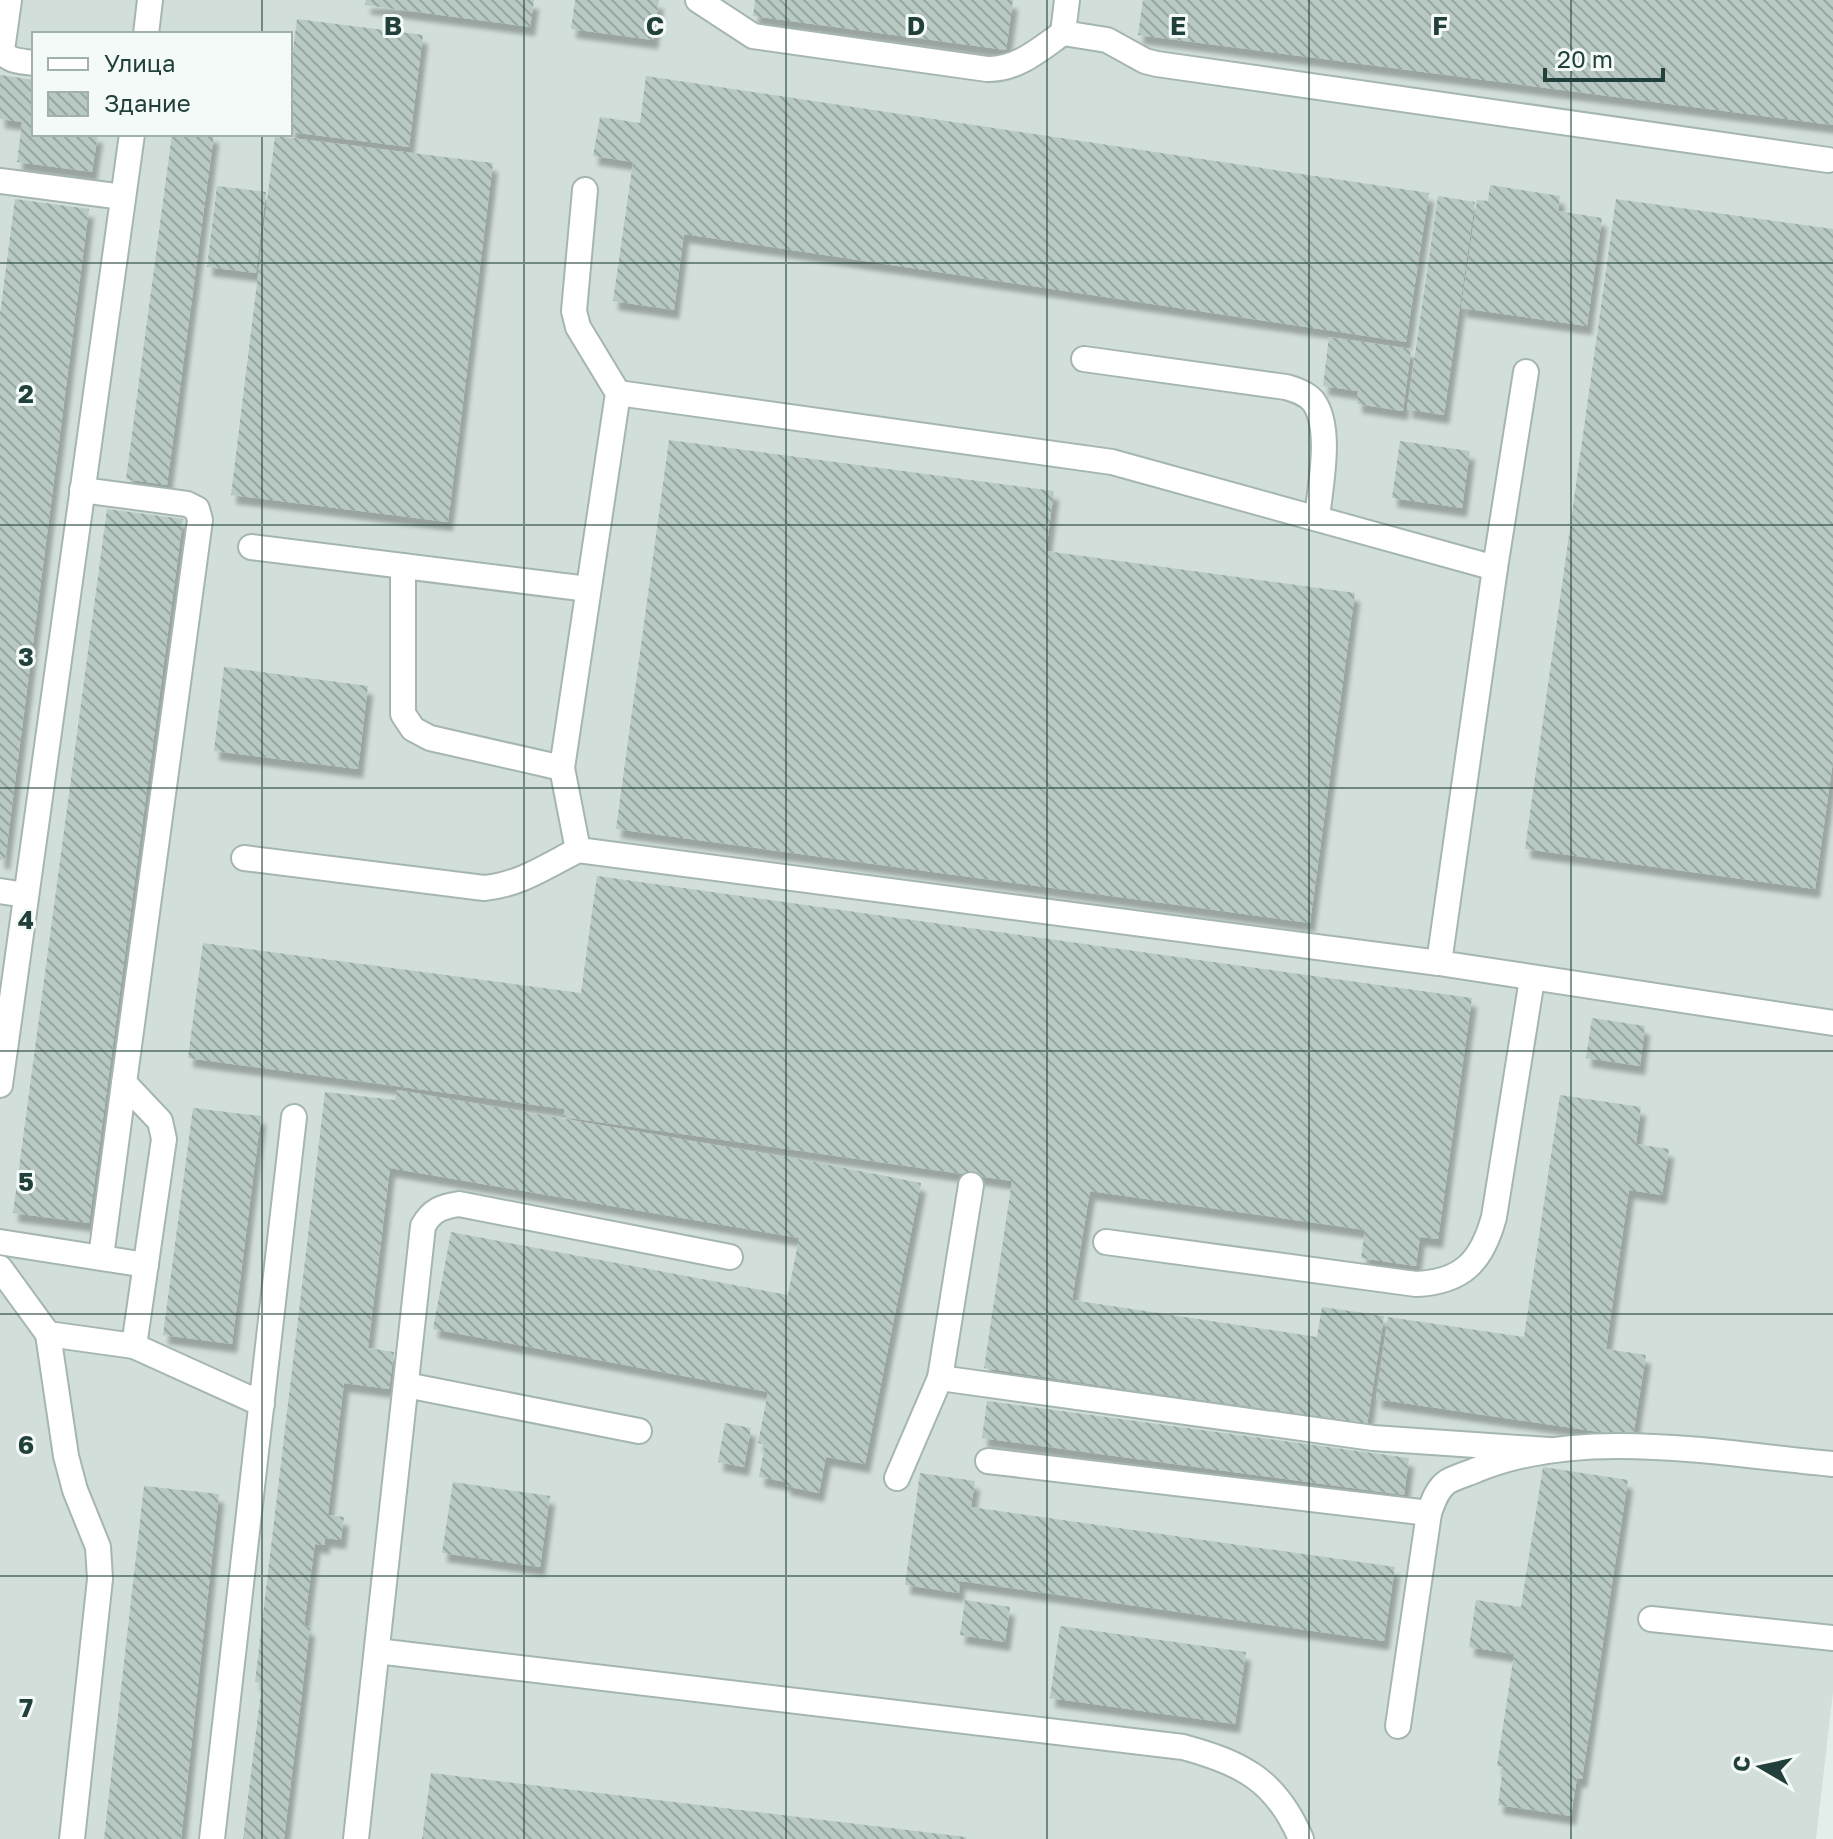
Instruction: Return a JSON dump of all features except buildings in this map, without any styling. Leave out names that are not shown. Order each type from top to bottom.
[{"type":"lane","points":[[9,0],[2,50],[5,57],[11,60],[32,63]]},
{"type":"lane","points":[[146,32],[150,0]]},
{"type":"lane","points":[[698,0],[753,36],[1001,69],[1015,65],[1063,33],[1107,40],[1145,61],[1157,64],[1828,160]]},
{"type":"lane","points":[[1063,33],[1067,0]]},
{"type":"lane","points":[[0,1085],[132,136]]},
{"type":"lane","points":[[0,181],[123,197]]},
{"type":"lane","points":[[578,850],[562,768],[618,393],[578,327],[574,311],[585,190]]},
{"type":"lane","points":[[1084,359],[1286,387],[1305,394],[1323,420],[1317,518]]},
{"type":"lane","points":[[1439,963],[1526,372]]},
{"type":"lane","points":[[618,393],[1112,462],[1495,568]]},
{"type":"lane","points":[[82,490],[187,504],[197,509],[200,520],[101,1257]]},
{"type":"lane","points":[[251,547],[588,589]]},
{"type":"lane","points":[[403,566],[403,714],[413,729],[430,738],[562,768]]},
{"type":"lane","points":[[244,858],[484,888],[522,880],[578,850],[1439,963],[1833,1023]]},
{"type":"lane","points":[[0,891],[26,895]]},
{"type":"lane","points":[[1106,1242],[1416,1284],[1438,1283],[1458,1275],[1476,1260],[1489,1237],[1494,1217],[1532,979]]},
{"type":"lane","points":[[124,1083],[160,1121],[164,1139],[134,1346]]},
{"type":"lane","points":[[212,1839],[294,1117]]},
{"type":"lane","points":[[897,1478],[940,1378],[971,1185]]},
{"type":"lane","points":[[356,1839],[423,1226],[431,1212],[459,1204],[730,1257]]},
{"type":"lane","points":[[0,1242],[146,1265]]},
{"type":"lane","points":[[0,1268],[48,1334],[66,1456],[75,1490],[98,1547],[100,1579],[72,1839]]},
{"type":"lane","points":[[48,1334],[134,1346],[262,1404]]},
{"type":"lane","points":[[940,1378],[1373,1438],[1549,1450]]},
{"type":"lane","points":[[406,1385],[639,1431]]},
{"type":"lane","points":[[1398,1726],[1429,1513],[1435,1497],[1446,1483],[1504,1459],[1549,1450],[1605,1445],[1833,1464]]},
{"type":"lane","points":[[988,1461],[1429,1513]]},
{"type":"lane","points":[[1651,1619],[1833,1638]]},
{"type":"lane","points":[[377,1651],[1183,1747],[1215,1755],[1246,1768],[1271,1788],[1301,1839]]},
{"type":"shaded area","points":[[0,0],[1833,0],[1833,1692],[1816,1839],[0,1839]]}]
